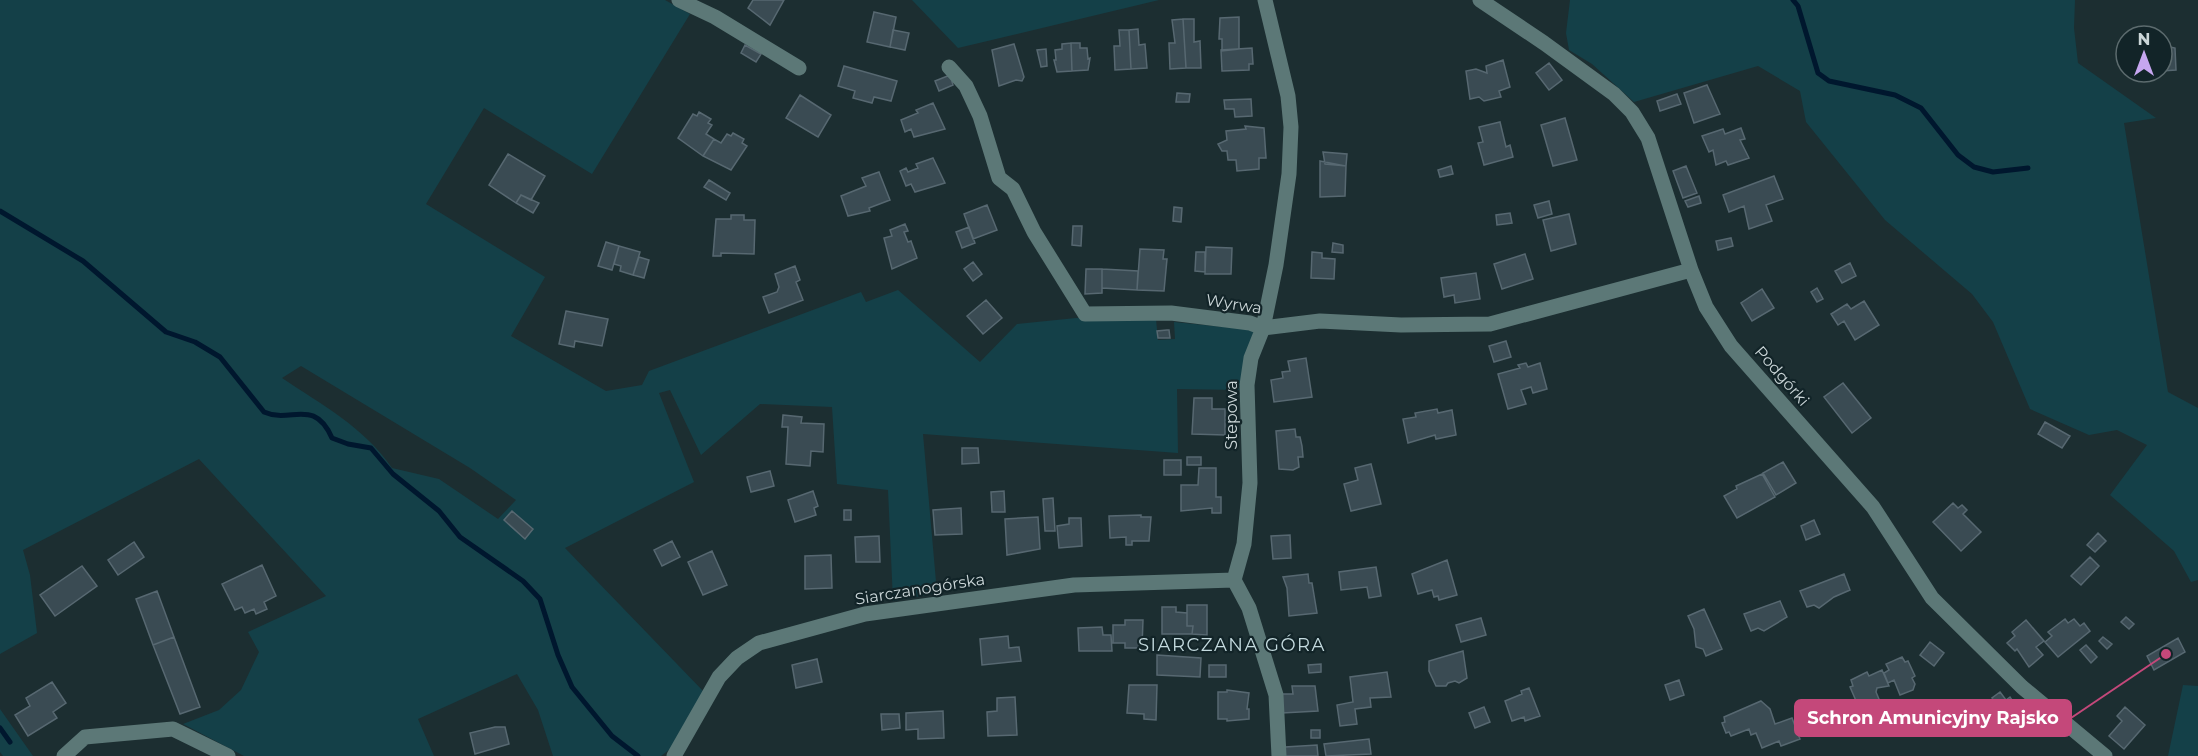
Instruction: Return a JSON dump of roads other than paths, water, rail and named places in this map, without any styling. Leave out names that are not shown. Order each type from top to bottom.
[{"type":"street","points":[[679,0],[715,17],[799,69]]},
{"type":"street","name":"Stepowa","points":[[1234,580],[1244,544],[1250,483],[1247,385],[1251,358],[1263,328],[1276,266],[1289,174],[1291,127],[1288,96],[1265,0]]},
{"type":"street","name":"Podgórki","points":[[1480,0],[1614,94],[1632,112],[1648,138],[1691,270],[1706,307],[1731,346],[1873,507],[1932,598],[2022,687],[2105,756]]},
{"type":"street","name":"Wyrwa","points":[[949,67],[966,86],[980,116],[999,178],[1012,189],[1034,232],[1085,314],[1171,313],[1250,323],[1263,328],[1320,321],[1401,326],[1490,324],[1691,270]]},
{"type":"street","points":[[1234,580],[1249,608],[1276,695],[1279,756]]},
{"type":"street","name":"Siarczanogórska","points":[[674,756],[720,677],[737,658],[759,643],[865,614],[1062,586],[1234,580]]},
{"type":"street","points":[[64,756],[85,737],[173,729],[228,756]]},
{"type":"waterway","points":[[1793,0],[1798,6],[1818,73],[1829,81],[1895,95],[1921,108],[1958,155],[1974,167],[1993,172],[2028,168]]},
{"type":"waterway","points":[[0,211],[83,261],[166,332],[195,342],[220,357],[264,412],[274,415],[310,415],[318,418],[332,438],[348,444],[371,448],[393,474],[439,511],[460,537],[523,581],[540,599],[558,655],[572,687],[612,736],[638,756]]},
{"type":"waterway","points":[[0,728],[10,742]]},
{"type":"place","name":"Schron Amunicyjny Rajsko","points":[[2166,654]]},
{"type":"district","name":"SIARCZANA GÓRA","points":[[1232,645]]}]
